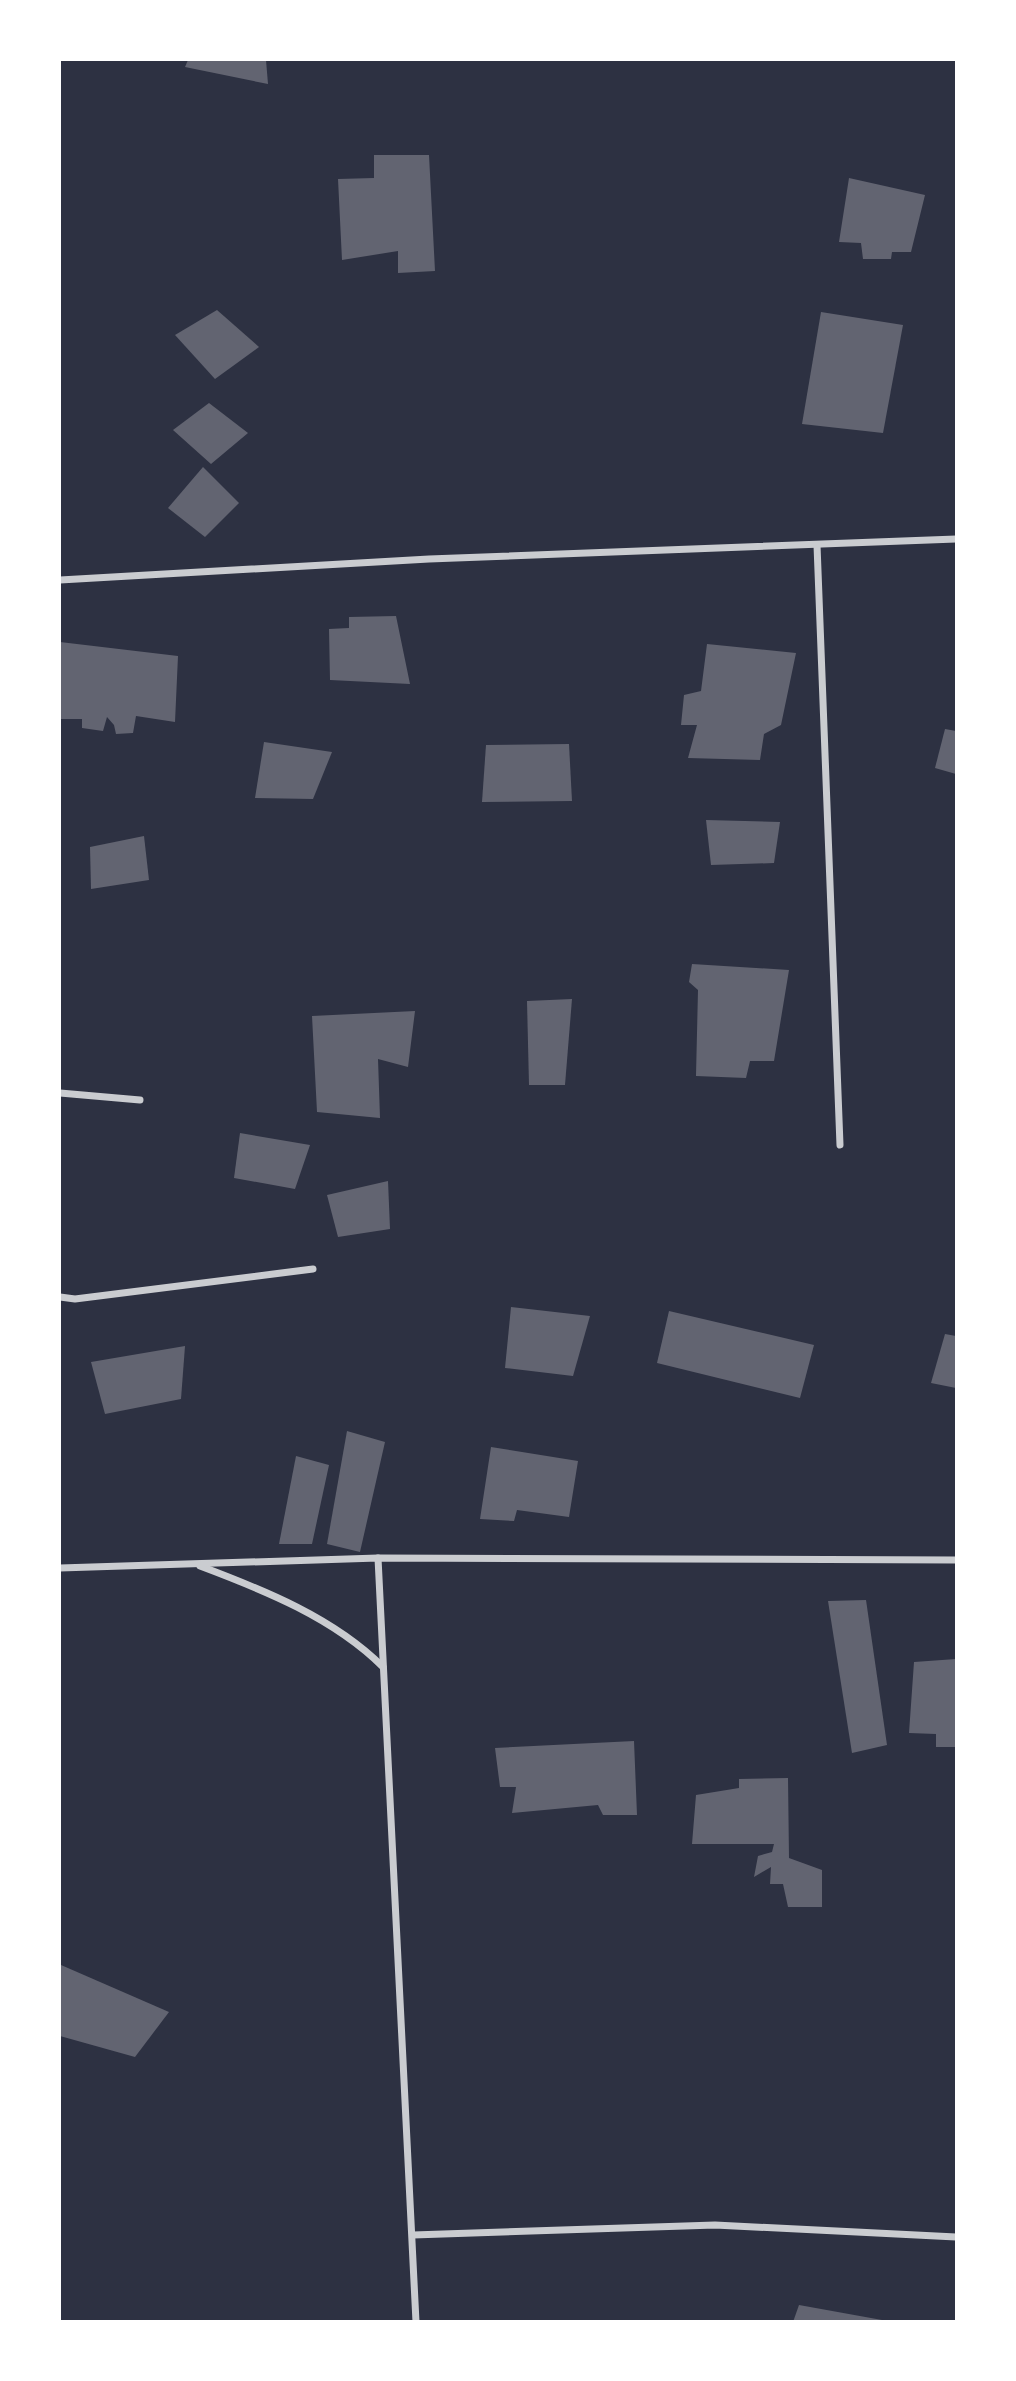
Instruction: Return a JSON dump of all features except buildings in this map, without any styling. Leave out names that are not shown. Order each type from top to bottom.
[{"type":"street","points":[[60,580],[429,559],[957,539]]},
{"type":"street","points":[[817,545],[840,1145]]},
{"type":"street","points":[[60,1093],[140,1100]]},
{"type":"street","points":[[60,1297],[75,1299],[313,1269]]},
{"type":"street","points":[[378,1558],[416,2322]]},
{"type":"street","points":[[60,1568],[378,1558],[957,1560]]},
{"type":"street","points":[[196,1564],[259,1588],[312,1616],[362,1646],[383,1667]]},
{"type":"street","points":[[413,2235],[715,2225],[957,2237]]}]
